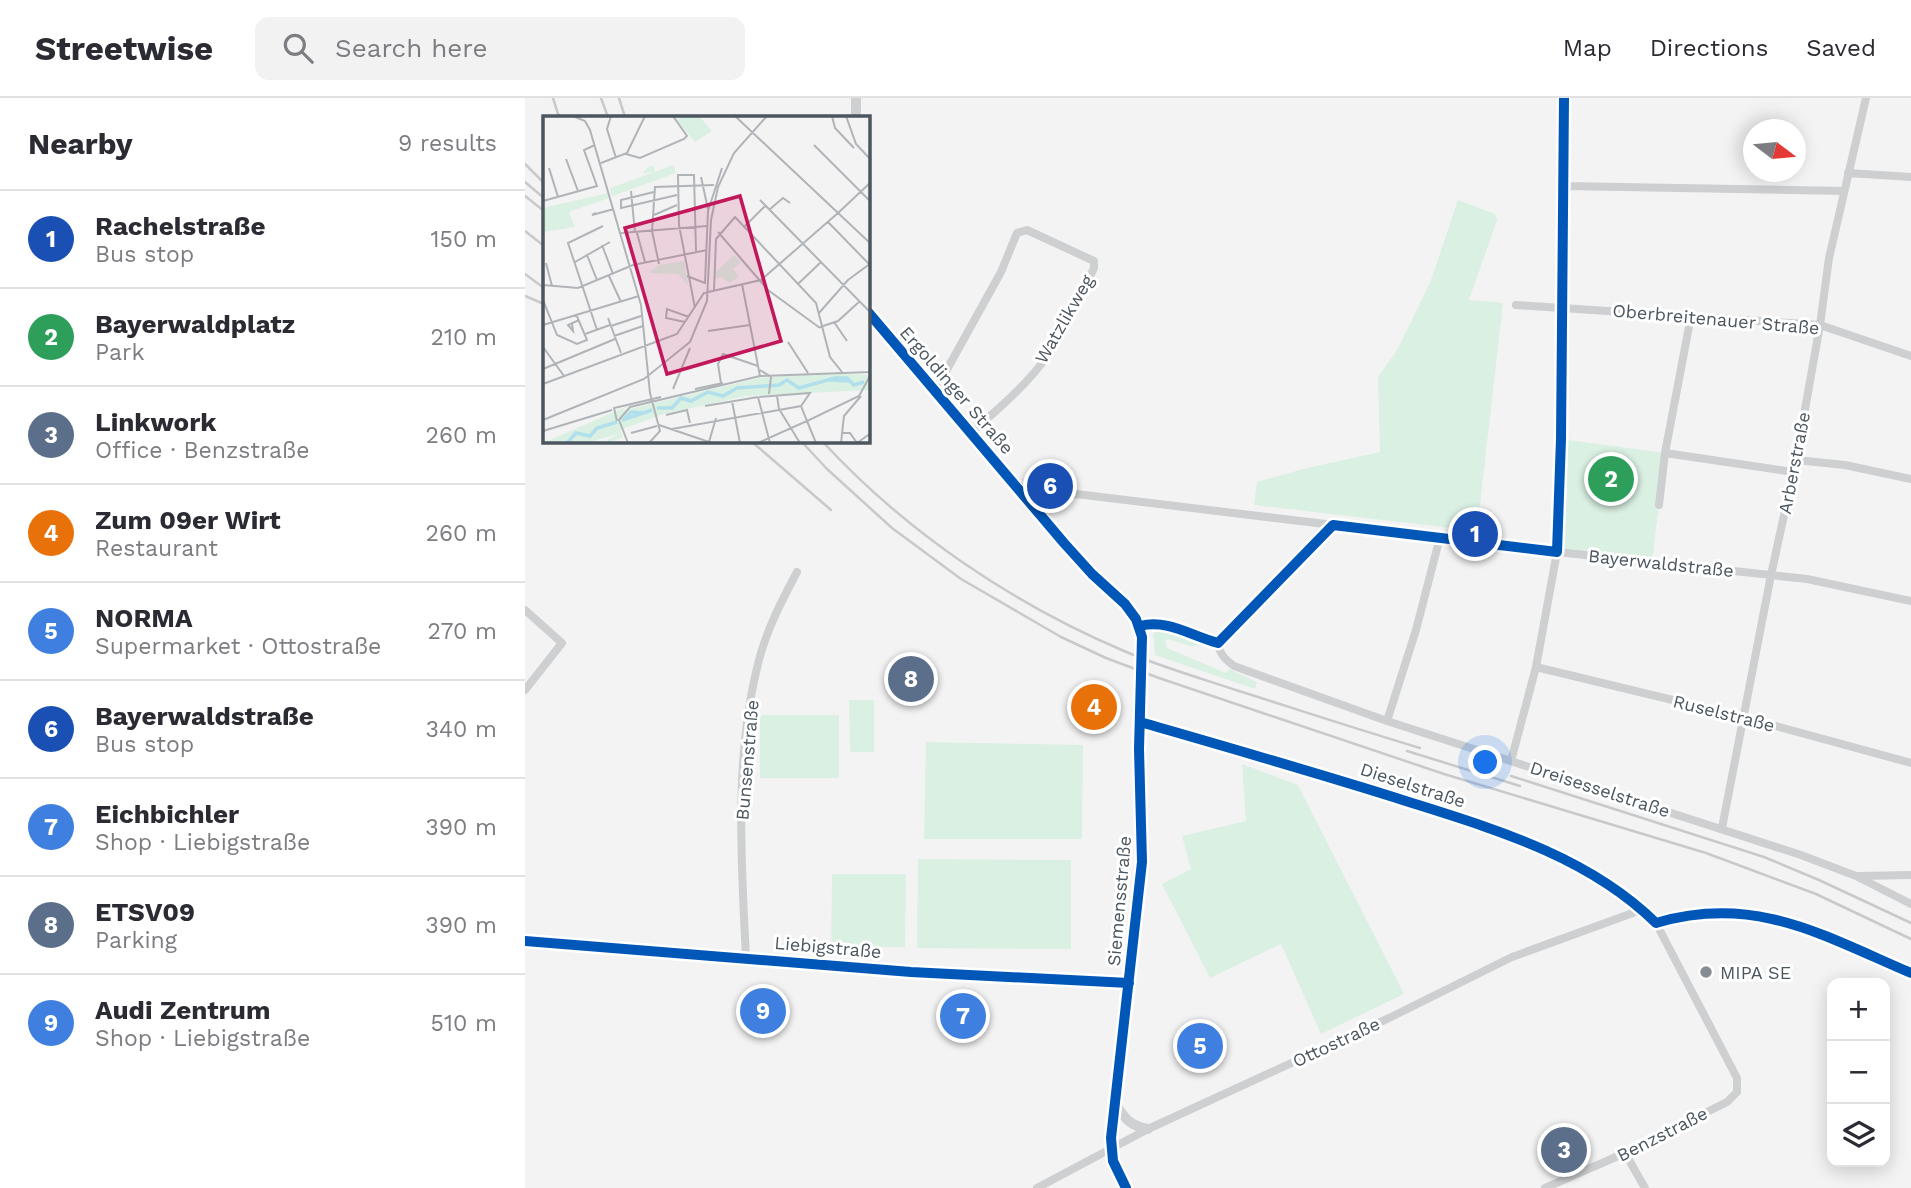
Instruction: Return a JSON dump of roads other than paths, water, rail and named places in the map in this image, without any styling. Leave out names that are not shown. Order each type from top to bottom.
[{"type":"main road","points":[[856,98],[856,116]]},
{"type":"main road","name":"Ergoldinger Straße","points":[[870,314],[1092,574],[1131,611],[1140,626],[1142,654]]},
{"type":"main road","name":"Siemensstraße","points":[[1126,1188],[1111,1149],[1142,862],[1142,654]]},
{"type":"main road","points":[[1115,1103],[1126,1121],[1148,1129]]},
{"type":"street","points":[[1511,761],[1536,667],[1557,552],[1563,306],[1564,98]]},
{"type":"street","name":"Arberstraße","points":[[1723,828],[1793,472],[1820,325],[1829,258],[1866,98]]},
{"type":"street","points":[[1848,173],[1911,177]]},
{"type":"street","points":[[1564,186],[1844,191]]},
{"type":"street","name":"Watzlikweg","points":[[935,391],[1001,272],[1017,233],[1027,230],[1095,263],[1048,355],[1026,382],[971,433]]},
{"type":"street","name":"Oberbreitenauer Straße","points":[[1516,305],[1820,325],[1911,356]]},
{"type":"street","points":[[1659,505],[1665,453],[1691,316]]},
{"type":"street","points":[[1665,453],[1793,472]]},
{"type":"street","points":[[1795,460],[1845,465],[1911,479]]},
{"type":"street","name":"Bayerwaldstraße","points":[[1038,511],[1052,501],[1076,494],[1807,579],[1911,601]]},
{"type":"street","name":"Dreisesselstraße","points":[[1333,525],[1218,643],[1219,650],[1234,666],[1387,721],[1723,828],[1856,876],[1911,904]]},
{"type":"street","points":[[1387,721],[1416,630],[1440,537]]},
{"type":"street","name":"Bunsenstraße","points":[[746,957],[741,840],[748,722],[760,657],[778,610],[797,572]]},
{"type":"street","points":[[525,610],[562,642],[525,690]]},
{"type":"street","name":"Ruselstraße","points":[[1536,667],[1743,717],[1911,763]]},
{"type":"street","name":"Dieselstraße","points":[[1140,722],[1278,761],[1505,833],[1587,870],[1656,923],[1737,1078],[1737,1092]]},
{"type":"street","points":[[1856,876],[1911,875]]},
{"type":"street","name":"Ottostraße","points":[[1037,1188],[1148,1129],[1389,1018],[1512,957],[1641,910]]},
{"type":"street","name":"Liebigstraße","points":[[525,942],[746,957],[911,972],[1129,983]]},
{"type":"street","name":"Benzstraße","points":[[1545,1188],[1625,1153],[1727,1101],[1737,1092]]},
{"type":"street","points":[[1625,1153],[1645,1188]]},
{"type":"railway","points":[[553,98],[559,116]]},
{"type":"railway","points":[[601,98],[608,116]]},
{"type":"railway","points":[[619,98],[625,116]]},
{"type":"railway","points":[[525,164],[543,182]]},
{"type":"railway","points":[[525,182],[543,197]]},
{"type":"railway","points":[[525,196],[543,210]]},
{"type":"railway","points":[[525,231],[543,245]]},
{"type":"railway","points":[[525,274],[543,287]]},
{"type":"railway","points":[[525,296],[543,304]]},
{"type":"railway","points":[[753,443],[831,510]]},
{"type":"railway","points":[[803,443],[827,469],[892,528],[961,579],[1061,637],[1106,658],[1444,774],[1706,853],[1816,894],[1911,939]]},
{"type":"railway","points":[[824,443],[888,505],[962,562],[1041,611],[1082,632],[1166,667],[1420,748]]},
{"type":"railway","points":[[1407,751],[1520,786]]},
{"type":"railway","points":[[1511,776],[1764,857],[1911,923]]},
{"type":"place","name":"Bayerwaldplatz","points":[[1611,479]]},
{"type":"place","name":"Bayerwaldstraße","points":[[1050,486]]},
{"type":"place","name":"Rachelstraße","points":[[1475,534]]},
{"type":"place","name":"ETSV09","points":[[911,679]]},
{"type":"place","name":"Zum 09er Wirt","points":[[1094,707]]},
{"type":"place","name":"MIPA SE","points":[[1706,972]]},
{"type":"place","name":"Audi Zentrum","points":[[763,1011]]},
{"type":"place","name":"Eichbichler","points":[[963,1016]]},
{"type":"place","name":"NORMA","points":[[1200,1046]]},
{"type":"place","name":"Linkwork","points":[[1564,1150]]}]
